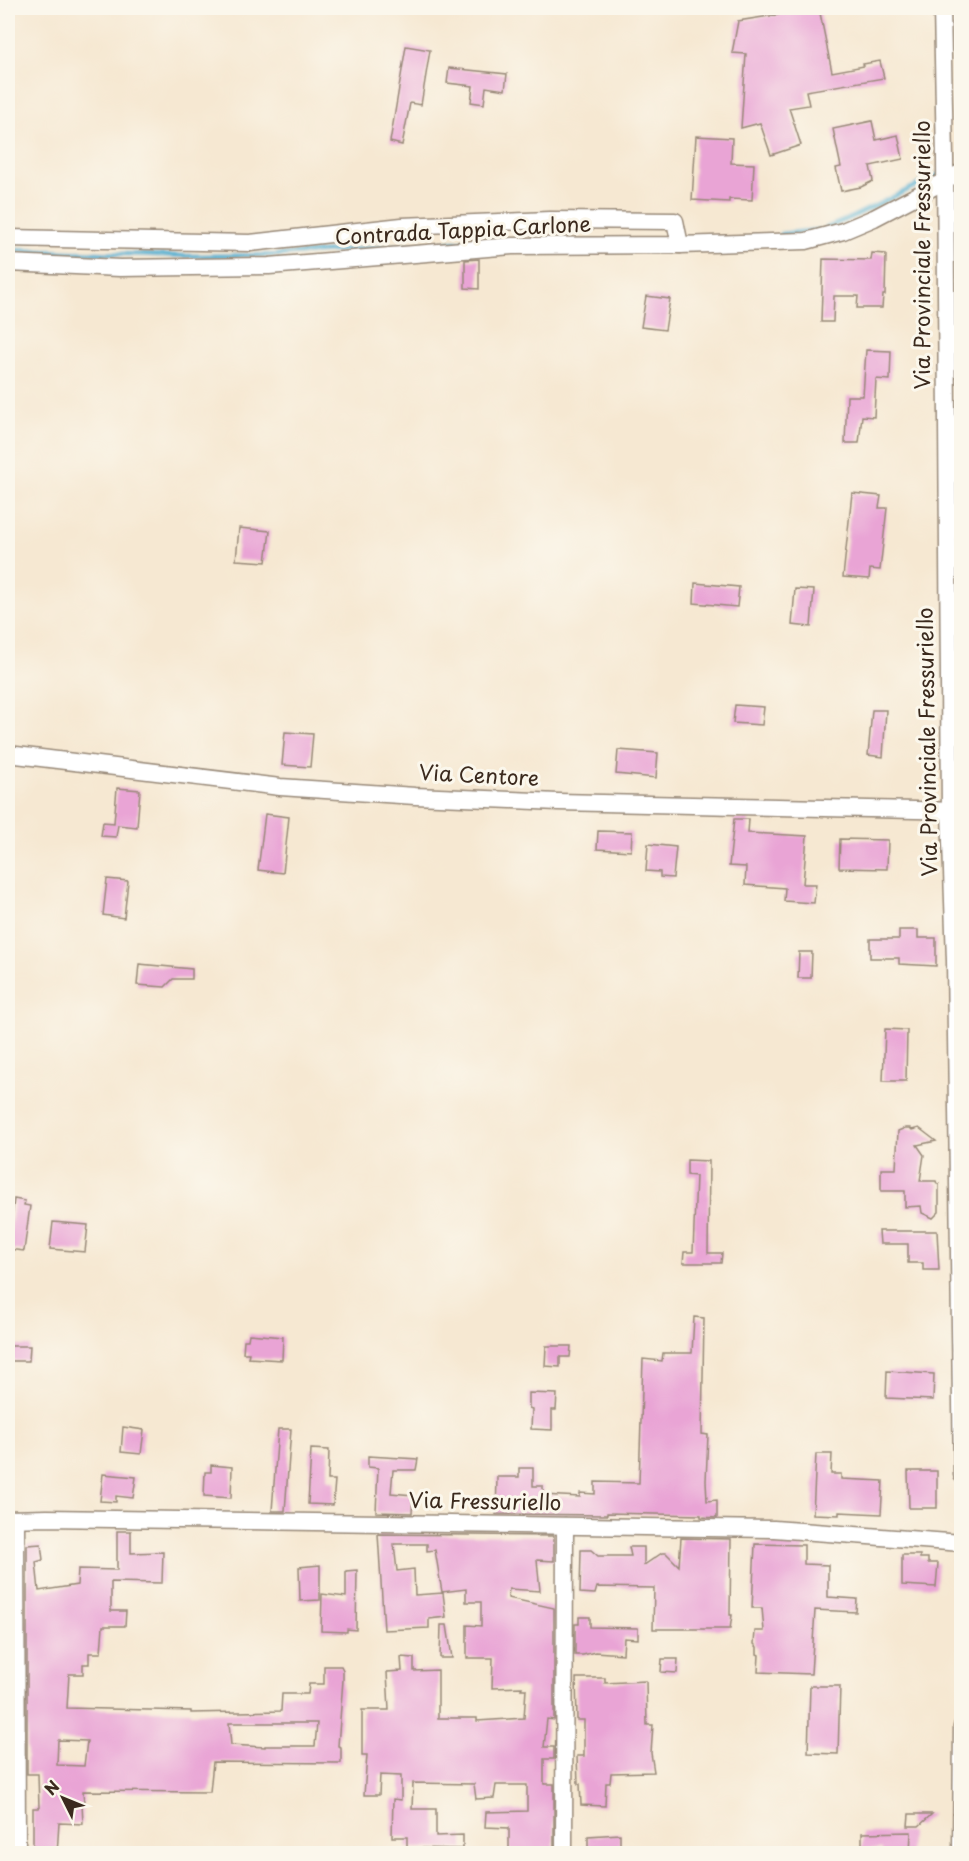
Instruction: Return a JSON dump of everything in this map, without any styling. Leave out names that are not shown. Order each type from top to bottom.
[{"type":"street","name":"Via Provinciale Fressuriello","points":[[942,8],[945,180],[954,426],[955,973],[962,1475]]},
{"type":"street","name":"Contrada Tappia Carlone","points":[[8,263],[120,268],[269,266],[512,246],[680,245],[806,241],[843,231],[874,218],[962,172]]},
{"type":"street","points":[[8,238],[250,243],[402,226],[549,220],[675,220],[680,245]]},
{"type":"street","name":"Via Centore","points":[[8,754],[280,788],[558,802],[956,811]]},
{"type":"street","points":[[12,1519],[17,1854]]},
{"type":"street","name":"Via Fressuriello","points":[[12,1519],[774,1529],[962,1543]]},
{"type":"street","points":[[564,1854],[566,1526]]},
{"type":"street","points":[[961,1854],[962,1726]]},
{"type":"building","points":[[819,8],[832,72],[880,61],[884,78],[806,91],[809,105],[789,108],[801,145],[771,155],[760,123],[741,128],[746,54],[732,53],[738,21],[788,13],[788,10]]},
{"type":"building","points":[[406,46],[430,50],[421,105],[410,103],[402,145],[390,142]]},
{"type":"building","points":[[449,68],[507,74],[505,90],[486,87],[484,104],[471,102],[473,86],[447,83]]},
{"type":"building","points":[[872,121],[876,140],[898,135],[903,159],[870,166],[873,181],[861,187],[841,191],[836,168],[841,167],[833,129]]},
{"type":"building","points":[[696,136],[732,138],[731,163],[754,164],[752,200],[729,199],[729,202],[692,200]]},
{"type":"building","points":[[872,253],[886,254],[885,295],[883,295],[882,308],[857,308],[858,296],[834,296],[833,322],[821,322],[823,259],[871,260]]},
{"type":"building","points":[[479,259],[479,289],[465,288],[465,260]]},
{"type":"building","points":[[646,296],[670,299],[665,330],[641,327]]},
{"type":"building","points":[[866,350],[891,351],[890,380],[876,379],[874,417],[862,416],[859,443],[845,443],[847,396],[863,396]]},
{"type":"building","points":[[852,493],[881,496],[879,508],[887,508],[880,570],[870,569],[869,579],[843,577]]},
{"type":"building","points":[[239,528],[270,531],[266,562],[236,560]]},
{"type":"building","points":[[695,583],[739,587],[737,607],[694,603]]},
{"type":"building","points":[[795,589],[814,590],[811,627],[792,625]]},
{"type":"building","points":[[735,705],[764,707],[762,725],[733,723]]},
{"type":"building","points":[[872,710],[886,710],[883,757],[868,755]]},
{"type":"building","points":[[285,732],[313,734],[310,767],[282,765]]},
{"type":"building","points":[[618,750],[658,753],[656,778],[616,774]]},
{"type":"building","points":[[117,788],[140,790],[137,827],[118,825],[116,837],[101,836],[103,822],[114,823]]},
{"type":"building","points":[[265,814],[289,817],[283,873],[258,870]]},
{"type":"building","points":[[734,819],[749,819],[748,833],[807,836],[803,884],[816,884],[814,903],[784,901],[785,888],[745,885],[746,867],[729,866]]},
{"type":"building","points":[[598,831],[632,832],[631,851],[597,849]]},
{"type":"building","points":[[840,839],[888,840],[887,869],[839,868]]},
{"type":"building","points":[[648,844],[676,847],[673,878],[660,877],[660,872],[646,871]]},
{"type":"building","points":[[107,879],[128,881],[124,918],[103,915]]},
{"type":"building","points":[[899,930],[918,930],[918,938],[936,938],[936,966],[899,964],[899,958],[870,958],[870,939],[899,939]]},
{"type":"building","points":[[799,952],[812,952],[811,978],[798,978]]},
{"type":"building","points":[[139,964],[192,969],[192,979],[173,979],[165,987],[137,985]]},
{"type":"building","points":[[885,1029],[907,1030],[906,1081],[883,1081]]},
{"type":"building","points":[[905,1128],[912,1130],[919,1128],[936,1141],[917,1145],[924,1155],[920,1181],[936,1181],[939,1184],[939,1212],[933,1218],[922,1213],[921,1206],[905,1207],[905,1191],[881,1191],[881,1169],[896,1169],[898,1131]]},
{"type":"building","points":[[687,1160],[709,1161],[708,1253],[722,1253],[721,1263],[683,1263],[684,1252],[693,1252],[696,1176],[687,1175]]},
{"type":"building","points":[[14,1199],[25,1201],[24,1205],[30,1206],[24,1251],[8,1249]]},
{"type":"building","points":[[53,1222],[88,1225],[85,1252],[50,1249]]},
{"type":"building","points":[[879,1231],[937,1231],[939,1270],[923,1270],[923,1263],[908,1263],[908,1244],[880,1244]]},
{"type":"building","points":[[694,1317],[704,1318],[702,1434],[708,1435],[707,1501],[717,1500],[717,1518],[701,1517],[701,1515],[607,1513],[607,1515],[496,1514],[497,1477],[519,1477],[519,1468],[533,1468],[533,1486],[543,1486],[543,1495],[580,1497],[580,1493],[595,1494],[595,1482],[639,1483],[643,1359],[662,1361],[663,1353],[692,1353]]},
{"type":"building","points":[[249,1334],[283,1337],[282,1360],[248,1358],[249,1353],[243,1353],[244,1340],[248,1340]]},
{"type":"building","points":[[8,1346],[30,1346],[29,1361],[8,1361]]},
{"type":"building","points":[[546,1346],[571,1346],[570,1357],[560,1357],[560,1367],[545,1366]]},
{"type":"building","points":[[887,1371],[934,1374],[933,1400],[886,1398]]},
{"type":"building","points":[[529,1393],[557,1394],[556,1410],[552,1410],[552,1430],[531,1429],[532,1409],[529,1408]]},
{"type":"building","points":[[123,1427],[144,1430],[141,1454],[121,1452]]},
{"type":"building","points":[[278,1429],[291,1429],[285,1511],[272,1511]]},
{"type":"building","points":[[311,1449],[329,1450],[328,1480],[335,1480],[333,1505],[308,1504]]},
{"type":"building","points":[[816,1454],[832,1454],[831,1474],[841,1474],[841,1479],[883,1481],[881,1514],[839,1512],[839,1515],[813,1514]]},
{"type":"building","points":[[368,1456],[418,1459],[416,1470],[393,1470],[391,1493],[413,1495],[412,1513],[376,1512],[378,1468],[368,1467]]},
{"type":"building","points":[[211,1465],[232,1467],[231,1498],[204,1496],[205,1472],[211,1472]]},
{"type":"building","points":[[908,1471],[937,1471],[937,1508],[909,1508]]},
{"type":"building","points":[[103,1474],[136,1477],[133,1498],[116,1496],[116,1502],[100,1501]]},
{"type":"building","points":[[117,1531],[131,1531],[131,1553],[163,1552],[162,1583],[111,1582],[111,1611],[126,1611],[125,1626],[103,1626],[101,1653],[89,1653],[89,1664],[83,1664],[83,1674],[69,1674],[67,1708],[191,1711],[191,1713],[281,1711],[282,1694],[308,1694],[309,1684],[324,1684],[324,1666],[341,1666],[343,1680],[338,1746],[341,1747],[341,1763],[213,1762],[210,1792],[83,1791],[83,1824],[59,1823],[57,1854],[33,1854],[33,1808],[39,1808],[38,1774],[27,1774],[27,1545],[41,1544],[43,1560],[36,1562],[39,1591],[77,1585],[78,1569],[117,1570]],"holes":[[[229,1723],[317,1723],[315,1746],[231,1745]],[[58,1740],[87,1741],[84,1766],[57,1765]]]},
{"type":"building","points":[[378,1534],[554,1536],[554,1561],[537,1560],[540,1591],[509,1589],[508,1598],[554,1608],[554,1720],[547,1719],[544,1747],[554,1747],[554,1759],[544,1759],[544,1784],[554,1784],[554,1850],[509,1850],[509,1828],[485,1827],[486,1812],[527,1811],[527,1785],[496,1785],[494,1798],[476,1799],[474,1784],[413,1783],[412,1809],[436,1809],[436,1836],[463,1835],[463,1849],[407,1848],[407,1837],[392,1837],[393,1799],[401,1800],[401,1776],[380,1775],[379,1795],[364,1795],[367,1755],[362,1755],[362,1710],[389,1710],[387,1672],[402,1671],[401,1657],[414,1658],[414,1671],[438,1670],[438,1718],[477,1718],[477,1721],[524,1718],[526,1689],[521,1689],[522,1687],[492,1688],[493,1658],[467,1658],[467,1625],[481,1626],[481,1602],[466,1602],[466,1589],[442,1592],[435,1550],[427,1551],[427,1544],[394,1544],[397,1571],[414,1569],[415,1595],[443,1593],[446,1617],[429,1619],[429,1628],[384,1630]]},
{"type":"building","points":[[681,1538],[731,1539],[730,1615],[732,1615],[730,1629],[653,1629],[654,1588],[597,1587],[595,1594],[580,1593],[581,1550],[591,1550],[598,1556],[631,1556],[629,1547],[644,1547],[644,1565],[662,1553],[666,1553],[679,1566]]},
{"type":"building","points":[[755,1544],[804,1545],[804,1564],[828,1565],[828,1597],[857,1599],[856,1612],[815,1610],[811,1674],[758,1672],[759,1655],[754,1644],[755,1631],[764,1631],[762,1608],[752,1608]]},
{"type":"building","points":[[902,1555],[920,1555],[920,1558],[928,1558],[928,1563],[938,1563],[936,1587],[902,1585]]},
{"type":"building","points":[[320,1565],[320,1600],[300,1601],[299,1567]]},
{"type":"building","points":[[357,1570],[356,1630],[321,1631],[322,1594],[346,1597],[346,1571]]},
{"type":"building","points":[[579,1617],[590,1617],[590,1627],[638,1628],[638,1639],[624,1638],[623,1654],[595,1652],[575,1655],[575,1624],[579,1624]]},
{"type":"building","points":[[441,1625],[447,1625],[452,1658],[440,1658]]},
{"type":"building","points":[[662,1659],[678,1659],[677,1673],[661,1672]]},
{"type":"building","points":[[576,1678],[605,1678],[605,1683],[646,1681],[647,1725],[653,1725],[651,1753],[654,1772],[611,1773],[610,1783],[606,1783],[605,1806],[581,1805],[577,1756],[584,1756],[584,1720],[577,1720]]},
{"type":"building","points":[[810,1686],[840,1686],[838,1754],[808,1753]]},
{"type":"building","points":[[909,1814],[932,1814],[919,1826],[908,1826]]},
{"type":"building","points":[[911,1832],[910,1854],[882,1854],[882,1849],[862,1849],[862,1833]]},
{"type":"building","points":[[620,1834],[620,1854],[588,1854],[588,1836]]},
{"type":"waterway","points":[[826,228],[940,174]]},
{"type":"waterway","points":[[781,234],[818,230]]},
{"type":"waterway","points":[[8,250],[186,256],[277,255],[503,239]]}]
